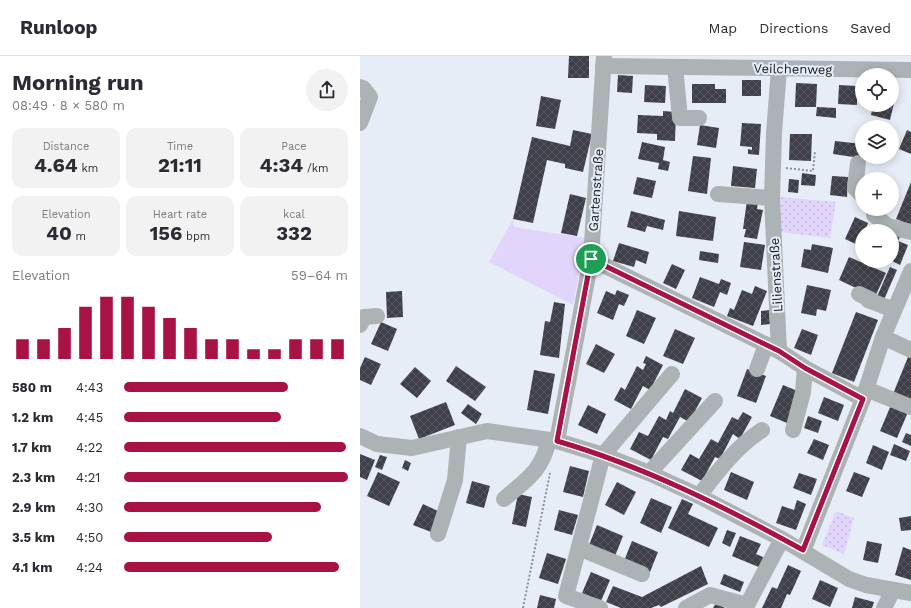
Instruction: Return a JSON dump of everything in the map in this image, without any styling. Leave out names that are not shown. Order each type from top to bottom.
[{"type":"street","name":"Veilchenweg","points":[[604,61],[675,67],[911,70]]},
{"type":"street","name":"Gartenstraße","points":[[504,499],[538,469],[553,440],[591,259],[604,61]]},
{"type":"street","points":[[675,67],[680,118],[699,118]]},
{"type":"street","name":"Lilienstraße","points":[[773,348],[772,198],[779,69]]},
{"type":"street","points":[[360,87],[363,88],[370,97],[360,123]]},
{"type":"street","points":[[718,194],[772,198]]},
{"type":"street","points":[[875,216],[888,226],[911,232]]},
{"type":"street","points":[[591,259],[773,348],[805,368],[865,394],[911,407]]},
{"type":"street","points":[[803,550],[865,394],[883,337],[894,310],[910,278]]},
{"type":"street","points":[[859,294],[870,298],[868,300],[894,310]]},
{"type":"street","points":[[360,325],[364,317],[377,316]]},
{"type":"street","points":[[883,337],[911,350]]},
{"type":"street","points":[[757,369],[773,348]]},
{"type":"street","points":[[793,430],[803,392],[805,368]]},
{"type":"street","points":[[600,608],[566,596],[603,455],[672,374]]},
{"type":"street","points":[[649,473],[715,401]]},
{"type":"street","points":[[699,496],[730,456],[749,438],[762,430]]},
{"type":"street","points":[[360,436],[377,444],[412,448],[487,431],[553,440],[603,455],[649,473],[699,496],[803,550],[849,578],[866,585],[911,593]]},
{"type":"street","points":[[438,534],[455,480],[459,437]]},
{"type":"street","points":[[686,608],[710,595],[747,605],[782,539]]},
{"type":"street","points":[[579,548],[642,574]]},
{"type":"street","points":[[884,608],[893,590]]},
{"type":"path","points":[[773,167],[813,171],[815,151]]},
{"type":"path","points":[[523,608],[550,471]]},
{"type":"shaded area","points":[[780,197],[836,202],[830,238],[781,232]]},
{"type":"shaded area","points":[[513,219],[514,227],[586,238],[573,305],[489,262]]},
{"type":"shaded area","points":[[836,511],[854,518],[844,554],[822,545]]},
{"type":"building","points":[[569,56],[589,56],[589,78],[568,78]]},
{"type":"building","points":[[618,75],[633,76],[632,93],[617,92]]},
{"type":"building","points":[[742,80],[761,80],[761,96],[742,96]]},
{"type":"building","points":[[796,83],[817,84],[816,107],[795,107]]},
{"type":"building","points":[[692,84],[715,84],[715,89],[726,89],[726,103],[692,103]]},
{"type":"building","points":[[645,85],[666,86],[665,103],[644,102]]},
{"type":"building","points":[[839,85],[855,86],[855,105],[838,104]]},
{"type":"building","points":[[541,96],[561,100],[555,129],[536,126]]},
{"type":"building","points":[[817,107],[836,108],[836,118],[816,116]]},
{"type":"building","points":[[663,111],[676,112],[675,141],[657,140],[657,134],[637,133],[638,115],[663,116]]},
{"type":"building","points":[[872,112],[892,112],[890,120],[871,115]]},
{"type":"building","points":[[742,123],[761,124],[759,155],[748,154],[748,149],[752,150],[752,147],[740,146]]},
{"type":"building","points":[[700,125],[719,128],[716,148],[697,145]]},
{"type":"building","points":[[573,130],[592,134],[583,172],[565,168],[565,164],[547,160],[533,223],[513,219],[532,137],[570,146]]},
{"type":"building","points":[[907,130],[911,132],[911,154],[899,149]]},
{"type":"building","points":[[790,134],[812,134],[811,161],[789,160]]},
{"type":"building","points":[[835,141],[855,143],[855,157],[833,154]]},
{"type":"building","points":[[642,142],[665,147],[663,160],[670,162],[668,171],[658,169],[659,163],[638,159]]},
{"type":"building","points":[[693,156],[711,158],[707,194],[688,191]]},
{"type":"building","points":[[733,166],[757,169],[755,188],[731,186]]},
{"type":"building","points":[[802,173],[816,175],[815,186],[801,185]]},
{"type":"building","points":[[832,176],[848,177],[847,197],[830,195]]},
{"type":"building","points":[[637,177],[656,181],[652,198],[633,194]]},
{"type":"building","points":[[789,179],[799,180],[798,193],[788,192]]},
{"type":"building","points":[[911,182],[911,225],[896,219],[897,216],[899,216],[899,212]]},
{"type":"building","points":[[570,194],[586,198],[577,236],[561,233]]},
{"type":"building","points":[[747,200],[758,202],[757,209],[763,210],[757,239],[744,237],[746,229],[743,229]]},
{"type":"building","points":[[631,211],[665,220],[663,230],[647,226],[645,232],[627,227]]},
{"type":"building","points":[[679,211],[716,217],[713,241],[676,236]]},
{"type":"building","points":[[855,217],[868,223],[855,224],[855,244],[845,239]]},
{"type":"building","points":[[899,241],[908,245],[899,264]]},
{"type":"building","points":[[744,242],[765,245],[761,270],[740,267]]},
{"type":"building","points":[[619,243],[649,252],[646,264],[636,260],[634,267],[613,261]]},
{"type":"building","points":[[812,244],[833,248],[828,273],[801,267],[804,249],[811,250]]},
{"type":"building","points":[[700,251],[719,254],[718,263],[699,260]]},
{"type":"building","points":[[849,257],[855,260],[855,268],[874,268],[886,273],[875,297],[839,280]]},
{"type":"building","points":[[672,264],[685,270],[676,289],[663,283]]},
{"type":"building","points":[[890,268],[897,270],[882,304],[875,301]]},
{"type":"building","points":[[700,277],[719,284],[721,279],[731,283],[727,295],[720,292],[714,307],[692,298]]},
{"type":"building","points":[[807,285],[831,290],[826,311],[817,309],[816,316],[801,313]]},
{"type":"building","points":[[755,286],[767,291],[753,326],[727,316],[730,308],[734,310],[742,290],[752,294]]},
{"type":"building","points":[[617,290],[629,295],[624,306],[619,304],[613,320],[597,313],[606,291],[615,295]]},
{"type":"building","points":[[402,291],[403,317],[387,318],[386,292]]},
{"type":"building","points":[[554,302],[565,304],[559,358],[540,355],[545,321],[550,322]]},
{"type":"building","points":[[637,310],[656,318],[644,344],[626,336]]},
{"type":"building","points":[[769,310],[770,324],[761,325],[761,311]]},
{"type":"building","points":[[856,312],[878,320],[854,382],[832,373]]},
{"type":"building","points":[[381,322],[397,329],[388,351],[371,344]]},
{"type":"building","points":[[675,329],[695,338],[683,364],[663,356]]},
{"type":"building","points":[[802,329],[818,335],[811,355],[794,348]]},
{"type":"building","points":[[596,344],[615,354],[604,373],[586,364]]},
{"type":"building","points":[[646,356],[663,365],[650,390],[643,386],[631,409],[614,400],[621,387],[625,390],[637,366],[643,370],[646,364],[643,363]]},
{"type":"building","points":[[365,357],[381,364],[371,385],[360,380],[360,368]]},
{"type":"building","points":[[908,357],[911,358],[911,401],[893,394]]},
{"type":"building","points":[[456,366],[486,387],[475,401],[446,381]]},
{"type":"building","points":[[415,367],[431,381],[417,398],[400,384]]},
{"type":"building","points":[[747,369],[766,376],[756,403],[737,396]]},
{"type":"building","points":[[534,370],[555,374],[548,414],[527,410]]},
{"type":"building","points":[[783,385],[800,392],[787,423],[770,416]]},
{"type":"building","points":[[685,389],[702,398],[689,422],[680,417],[668,439],[663,437],[651,460],[630,449],[639,432],[648,436],[659,416],[666,420],[670,411],[673,413]]},
{"type":"building","points":[[824,397],[844,405],[838,421],[818,413]]},
{"type":"building","points":[[446,402],[455,425],[419,439],[410,416]]},
{"type":"building","points":[[468,404],[482,414],[476,424],[461,413]]},
{"type":"building","points":[[588,405],[606,414],[597,434],[578,425]]},
{"type":"building","points":[[891,405],[908,412],[897,438],[880,431]]},
{"type":"building","points":[[743,412],[752,417],[740,439],[733,434],[720,459],[715,457],[702,481],[681,470],[690,454],[699,459],[711,439],[718,443],[732,417],[738,420]]},
{"type":"building","points":[[808,416],[822,421],[818,433],[804,428]]},
{"type":"building","points":[[906,433],[911,435],[911,446],[902,442]]},
{"type":"building","points":[[814,439],[829,445],[823,460],[807,453]]},
{"type":"building","points":[[894,444],[910,451],[906,461],[890,455]]},
{"type":"building","points":[[873,445],[889,452],[882,470],[866,463]]},
{"type":"building","points":[[360,454],[375,460],[367,480],[360,477]]},
{"type":"building","points":[[380,455],[387,457],[382,470],[375,467]]},
{"type":"building","points":[[405,460],[411,463],[408,471],[402,468]]},
{"type":"building","points":[[570,466],[589,471],[583,497],[563,492]]},
{"type":"building","points":[[378,472],[400,482],[389,506],[367,496]]},
{"type":"building","points":[[731,472],[754,482],[747,500],[724,490]]},
{"type":"building","points":[[854,472],[870,478],[862,497],[846,491]]},
{"type":"building","points":[[799,473],[817,479],[811,495],[793,488]]},
{"type":"building","points":[[472,481],[490,486],[484,508],[466,503]]},
{"type":"building","points":[[617,482],[636,492],[624,515],[605,505]]},
{"type":"building","points":[[518,494],[532,497],[526,527],[512,524]]},
{"type":"building","points":[[651,498],[672,507],[661,533],[640,523]]},
{"type":"building","points":[[682,499],[693,504],[688,514],[718,528],[709,547],[668,528]]},
{"type":"building","points":[[797,500],[806,504],[796,530],[776,523],[782,506],[794,510]]},
{"type":"building","points":[[423,504],[440,512],[431,532],[413,525]]},
{"type":"building","points":[[559,510],[578,515],[572,535],[554,530]]},
{"type":"building","points":[[911,516],[911,530],[901,531],[899,518]]},
{"type":"building","points":[[597,525],[623,536],[615,556],[589,545]]},
{"type":"building","points":[[727,530],[736,533],[730,547],[722,543]]},
{"type":"building","points":[[740,536],[761,544],[756,554],[765,558],[761,568],[732,556]]},
{"type":"building","points":[[632,541],[658,552],[650,572],[624,561]]},
{"type":"building","points":[[867,541],[882,544],[878,563],[863,560]]},
{"type":"building","points":[[903,547],[911,550],[911,580],[895,575]]},
{"type":"building","points":[[547,553],[566,559],[558,584],[539,578]]},
{"type":"building","points":[[788,565],[801,571],[790,595],[787,594],[781,608],[762,608],[772,587],[777,589]]},
{"type":"building","points":[[701,566],[708,584],[661,607],[659,605],[651,608],[621,608],[606,602],[613,586],[642,597]]},
{"type":"building","points":[[591,572],[610,580],[601,601],[582,593]]},
{"type":"building","points":[[724,574],[744,582],[740,592],[720,584]]},
{"type":"building","points":[[820,580],[838,588],[830,607],[812,599]]},
{"type":"building","points":[[540,595],[556,599],[554,608],[537,608]]},
{"type":"building","points":[[855,597],[874,602],[872,608],[852,608]]},
{"type":"building","points":[[716,603],[725,608],[713,608]]},
{"type":"route","points":[[591,259],[779,351],[805,368],[863,399],[803,550],[699,496],[649,473],[603,455],[557,441],[591,259]]}]
